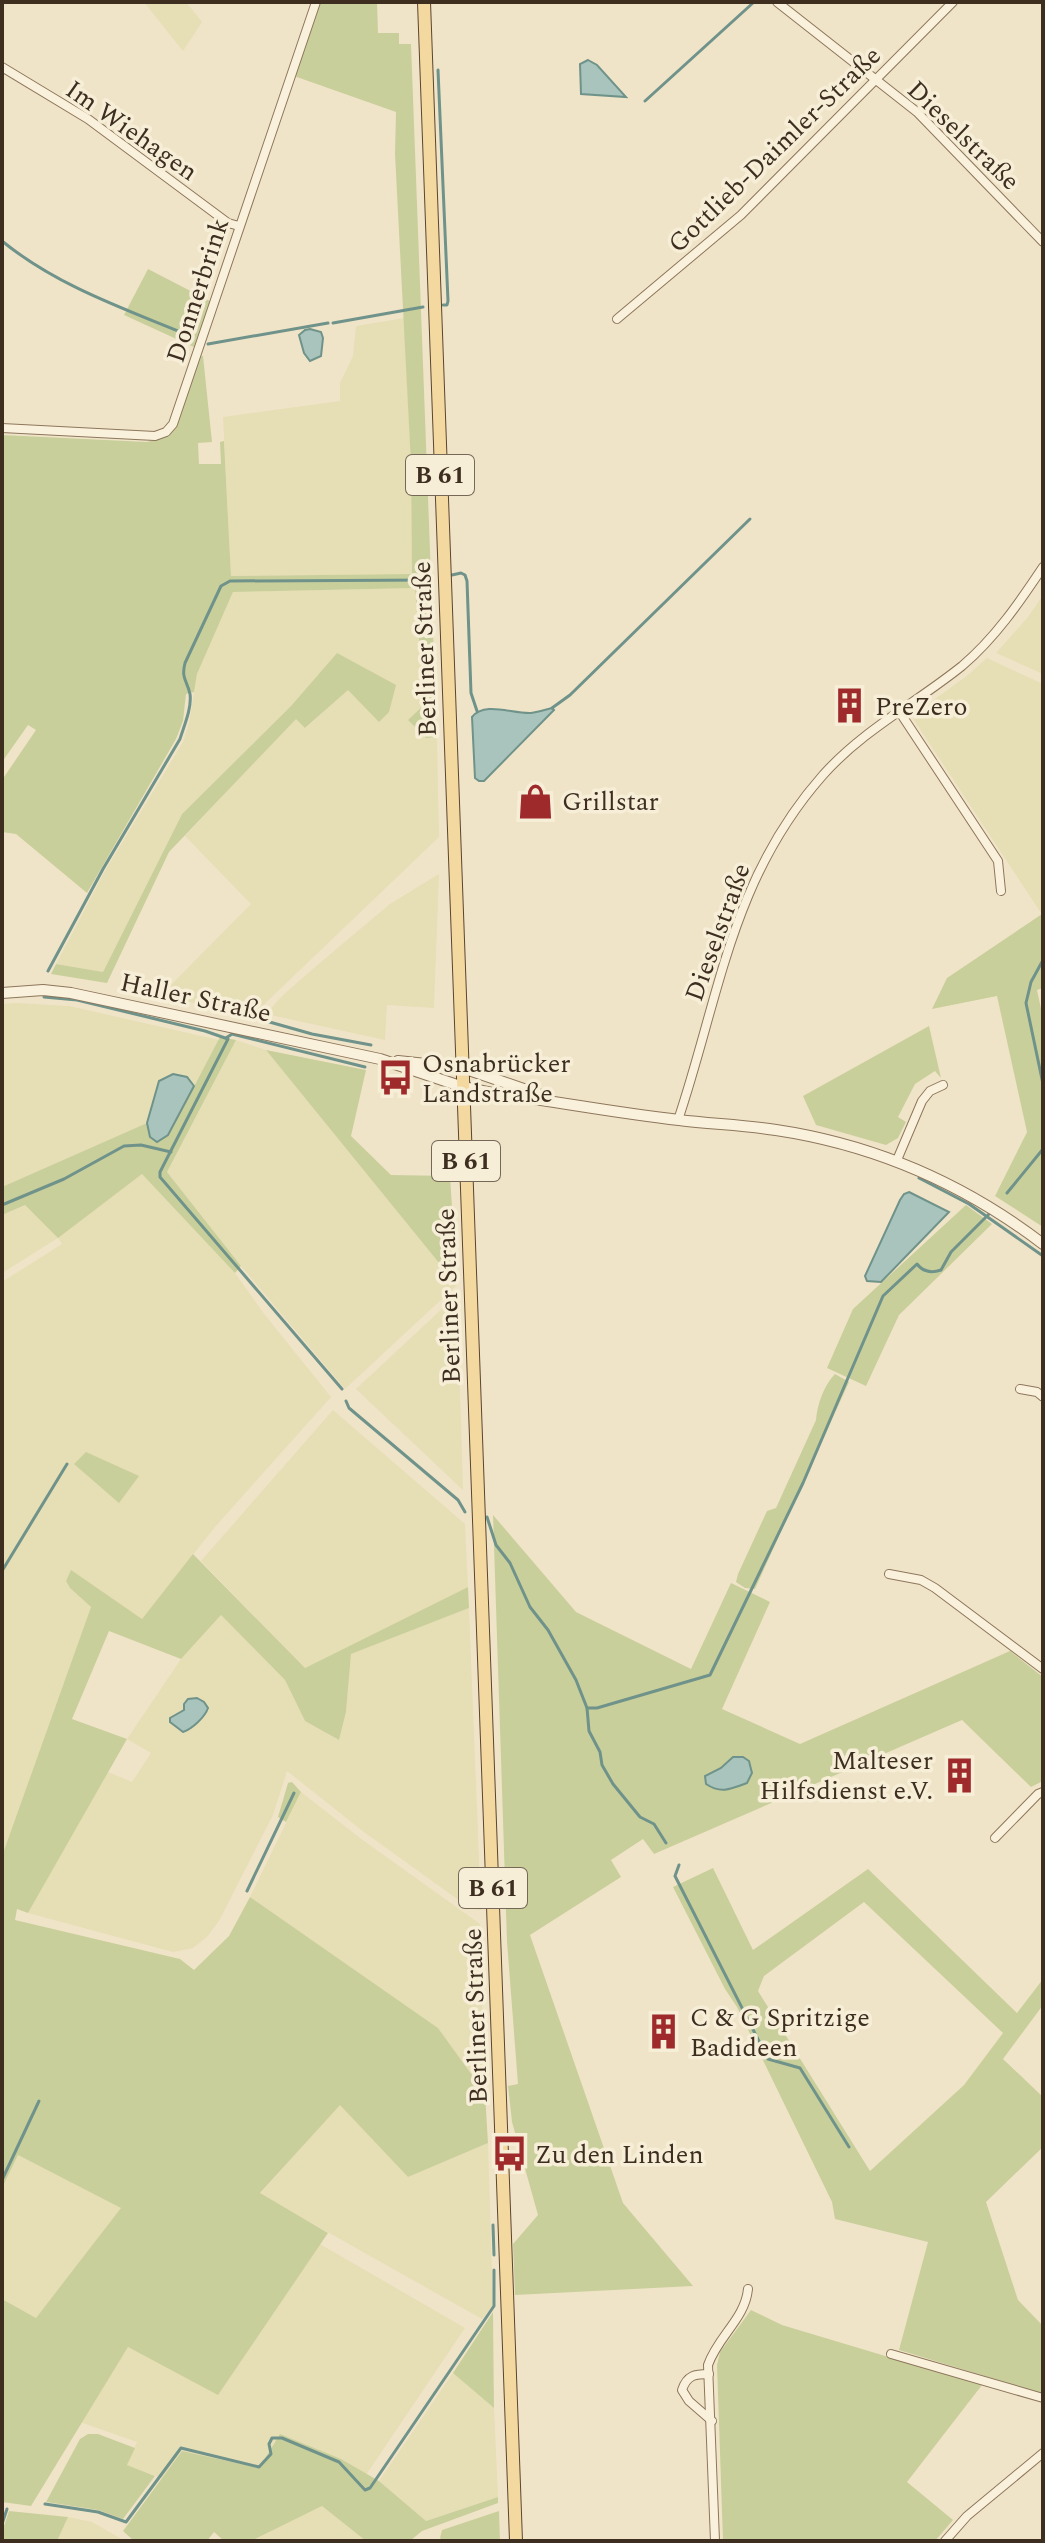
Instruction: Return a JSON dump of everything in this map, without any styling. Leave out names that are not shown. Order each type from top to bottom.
[{"type":"main road","name":"Berliner Straße","points":[[424,2],[516,2541]]},
{"type":"street","name":"Donnerbrink","points":[[2,428],[155,436],[166,432],[173,424],[316,2]]},
{"type":"street","name":"Dieselstraße","points":[[777,2],[917,112],[1039,231],[1043,242]]},
{"type":"street","name":"Gottlieb-Daimler-Straße","points":[[617,319],[741,215],[953,2]]},
{"type":"street","name":"Im Wiehagen","points":[[2,67],[88,119],[228,223],[239,226]]},
{"type":"street","name":"Dieselstraße","points":[[678,1120],[741,909],[767,855],[790,818],[822,776],[852,746],[961,667],[982,647],[1016,608],[1043,567]]},
{"type":"street","points":[[899,711],[998,861],[1001,891]]},
{"type":"street","name":"Haller Straße","points":[[2,993],[43,990],[71,993],[380,1059],[463,1068]]},
{"type":"street","name":"Haller Straße","points":[[380,1059],[463,1087]]},
{"type":"street","points":[[463,1068],[574,1105]]},
{"type":"street","points":[[897,1160],[922,1101],[930,1091],[943,1085]]},
{"type":"street","points":[[463,1087],[678,1120],[776,1130],[841,1143],[897,1160],[965,1192],[1043,1244]]},
{"type":"street","points":[[1020,1389],[1037,1392],[1043,1397]]},
{"type":"street","points":[[889,1574],[921,1580],[935,1588],[1043,1669]]},
{"type":"street","points":[[995,1838],[1043,1792]]},
{"type":"street","points":[[715,2541],[708,2365],[714,2349],[746,2305],[748,2289]]},
{"type":"street","points":[[891,2354],[1043,2398]]},
{"type":"street","points":[[709,2374],[694,2374],[682,2390],[689,2401],[712,2421]]},
{"type":"street","points":[[945,2541],[967,2516],[1043,2453]]},
{"type":"shaded area","points":[[144,2],[186,2],[202,22],[183,51]]},
{"type":"shaded area","points":[[404,318],[411,464],[412,574],[231,576],[223,417],[340,401],[340,383],[353,356],[356,326]]},
{"type":"shaded area","points":[[415,588],[426,738],[437,737],[439,837],[255,1013],[231,1012],[161,995],[251,904],[185,836],[296,718],[306,728],[348,689],[379,721],[337,653],[291,706],[182,814],[103,972],[56,964],[105,871],[183,742],[197,674],[233,592]]},
{"type":"shaded area","points":[[1043,595],[1043,674],[996,653]]},
{"type":"shaded area","points":[[987,658],[1043,684],[1043,916],[914,720],[917,712]]},
{"type":"shaded area","points":[[439,874],[434,1008],[387,1005],[385,1040],[266,1014],[282,996],[390,904]]},
{"type":"shaded area","points":[[2,1004],[69,1006],[219,1040],[194,1086],[187,1077],[159,1081],[147,1123],[2,1187]]},
{"type":"shaded area","points":[[236,1040],[266,1050],[457,1285],[345,1389],[241,1266],[167,1172]]},
{"type":"shaded area","points":[[142,1174],[235,1273],[331,1397],[215,1527],[142,1619],[71,1571],[66,1581],[91,1607],[2,1856],[2,1282],[62,1244],[58,1238],[2,1273],[2,1215],[25,1205],[58,1237]]},
{"type":"shaded area","points":[[457,1295],[463,1490],[356,1389]]},
{"type":"shaded area","points":[[333,1410],[465,1524],[468,1587],[305,1668],[201,1561]]},
{"type":"shaded area","points":[[469,1608],[481,1910],[471,1909],[364,1832],[287,1771],[273,1815],[219,1921],[207,1937],[193,1948],[173,1952],[28,1913],[108,1772],[132,1782],[151,1753],[127,1739],[181,1659],[221,1615],[285,1680],[305,1721],[339,1740],[346,1712],[351,1654]]},
{"type":"shaded area","points":[[301,1792],[480,1924],[485,2093],[438,2028],[250,1897]]},
{"type":"shaded area","points":[[340,2104],[408,2177],[488,2143],[493,2305],[482,2319],[260,2194]]},
{"type":"shaded area","points":[[18,2155],[122,2208],[36,2318],[2,2299],[2,2188]]},
{"type":"shaded area","points":[[320,2244],[465,2328],[366,2475],[341,2459],[275,2441],[260,2469],[182,2451],[162,2478],[127,2465],[137,2442],[80,2422],[128,2347],[218,2394]]},
{"type":"shaded area","points":[[453,2373],[494,2408],[498,2497],[426,2521],[379,2481]]},
{"type":"shaded area","points":[[322,2506],[366,2541],[251,2541]]},
{"type":"shaded area","points":[[68,2517],[92,2522],[125,2541],[57,2541]]},
{"type":"green space","points":[[320,2],[377,2],[378,33],[399,33],[399,44],[411,44],[437,737],[426,738],[408,720],[424,705],[415,588],[233,592],[197,674],[194,692],[186,694],[183,721],[176,739],[87,893],[16,834],[2,832],[2,780],[36,730],[28,725],[2,762],[2,435],[147,442],[168,436],[177,426],[200,356],[203,356],[212,442],[198,443],[199,464],[221,464],[220,442],[224,441],[231,576],[412,574],[411,464],[395,154],[396,112],[294,76]]},
{"type":"green space","points":[[148,269],[210,301],[194,347],[124,315]]},
{"type":"green space","points":[[337,653],[396,685],[389,712],[379,722],[348,690],[305,728],[296,719],[169,852],[107,983],[51,974],[56,964],[103,972],[182,814],[291,706]]},
{"type":"green space","points":[[1042,914],[1043,988],[1037,990],[1043,1018],[1043,1227],[995,1196],[1027,1132],[997,996],[932,1009],[947,978]]},
{"type":"green space","points":[[929,1026],[941,1078],[935,1071],[915,1084],[898,1117],[906,1122],[898,1138],[886,1145],[816,1125],[803,1096]]},
{"type":"green space","points":[[220,1037],[236,1040],[167,1172],[241,1266],[235,1273],[142,1174],[58,1238],[25,1205],[2,1215],[2,1187],[147,1123],[150,1137],[168,1136]]},
{"type":"green space","points":[[266,1050],[366,1070],[351,1136],[391,1175],[450,1176],[457,1285]]},
{"type":"green space","points":[[966,1205],[992,1224],[899,1315],[866,1386],[827,1368],[853,1309]]},
{"type":"green space","points":[[835,1374],[849,1382],[755,1589],[745,1588],[736,1582],[738,1574],[767,1511],[776,1508],[816,1420],[824,1389]]},
{"type":"green space","points":[[86,1452],[139,1476],[119,1503],[74,1464]]},
{"type":"green space","points":[[493,1515],[576,1612],[691,1669],[731,1583],[770,1602],[722,1709],[800,1744],[1010,1651],[1043,1677],[1043,1781],[1031,1787],[962,1720],[654,1854],[643,1839],[611,1860],[621,1877],[530,1935],[623,2203],[693,2286],[515,2295],[513,2244],[538,2215],[512,2122],[508,2086],[518,2084],[507,1942]]},
{"type":"green space","points":[[193,1554],[305,1668],[468,1587],[469,1608],[351,1654],[346,1712],[339,1740],[305,1721],[285,1680],[221,1615],[181,1659],[109,1631],[72,1719],[127,1739],[28,1913],[17,1909],[15,1920],[180,1959],[194,1970],[229,1936],[250,1897],[438,2028],[485,2093],[488,2143],[408,2177],[340,2105],[260,2193],[328,2233],[218,2395],[128,2347],[31,2506],[2,2502],[2,2299],[36,2318],[121,2208],[18,2155],[2,2188],[2,1856],[91,1607],[66,1581],[71,1570],[142,1619]]},
{"type":"green space","points":[[292,1782],[301,1792],[286,1822],[278,1817],[288,1783]]},
{"type":"green space","points":[[713,1868],[753,1950],[868,1869],[1017,2013],[1043,1979],[1043,2005],[1003,2059],[1043,2097],[1043,2147],[986,2202],[1018,2300],[1043,2326],[1043,2394],[899,2350],[928,2242],[835,2219],[832,2202],[737,2007],[673,1887]],"holes":[[[864,1902],[1003,2033],[964,2085],[870,2171],[758,1991],[764,1976]]]},
{"type":"green space","points":[[751,2310],[782,2325],[982,2385],[907,2482],[953,2520],[935,2541],[723,2541],[717,2365],[720,2352]]},
{"type":"green space","points":[[493,2312],[494,2408],[453,2373]]},
{"type":"green space","points":[[88,2434],[98,2434],[135,2448],[127,2465],[155,2476],[123,2519],[98,2510],[46,2502],[80,2439]]},
{"type":"green space","points":[[280,2434],[341,2459],[379,2481],[426,2521],[498,2497],[498,2503],[422,2531],[410,2541],[366,2541],[322,2506],[251,2541],[224,2541],[214,2532],[207,2541],[134,2541],[123,2531],[182,2451],[259,2468]]},
{"type":"green space","points":[[9,2511],[68,2517],[57,2541],[2,2541]]},
{"type":"green space","points":[[499,2511],[500,2541],[443,2541],[440,2538],[442,2530]]},
{"type":"water","points":[[588,60],[597,65],[626,97],[581,94],[580,64]]},
{"type":"water","points":[[310,329],[321,332],[323,338],[321,356],[310,361],[304,353],[299,335]]},
{"type":"water","points":[[499,709],[531,713],[554,710],[484,781],[475,778],[472,717],[477,712]]},
{"type":"water","points":[[173,1074],[187,1077],[194,1086],[168,1135],[157,1142],[150,1137],[147,1123],[159,1081]]},
{"type":"water","points":[[909,1192],[949,1212],[881,1282],[867,1281],[865,1276],[900,1200]]},
{"type":"water","points":[[197,1698],[208,1708],[198,1722],[183,1732],[170,1722],[170,1718],[184,1710],[188,1699]]},
{"type":"water","points":[[733,1757],[743,1757],[749,1761],[752,1773],[747,1783],[721,1790],[706,1784],[705,1776]]},
{"type":"waterway","points":[[645,101],[754,2]]},
{"type":"waterway","points":[[438,70],[448,301],[447,305],[443,305]]},
{"type":"waterway","points":[[2,241],[69,284],[190,336]]},
{"type":"waterway","points":[[333,323],[423,307]]},
{"type":"waterway","points":[[208,344],[328,323]]},
{"type":"waterway","points":[[552,708],[570,695],[750,519]]},
{"type":"waterway","points":[[452,575],[461,573],[467,581],[471,693],[477,711]]},
{"type":"waterway","points":[[48,971],[103,869],[180,739],[190,699],[184,676],[185,663],[221,586],[230,581],[431,580]]},
{"type":"waterway","points":[[1043,960],[1031,982],[1026,1003],[1043,1084]]},
{"type":"waterway","points":[[44,997],[77,1000],[228,1039],[160,1177],[342,1389]]},
{"type":"waterway","points":[[266,1021],[312,1034],[371,1045]]},
{"type":"waterway","points":[[226,1038],[232,1034],[365,1067]]},
{"type":"waterway","points":[[2,1205],[64,1179],[124,1146],[141,1145],[171,1152]]},
{"type":"waterway","points":[[1007,1193],[1043,1149]]},
{"type":"waterway","points":[[919,1178],[969,1204],[1043,1256]]},
{"type":"waterway","points":[[587,1708],[597,1708],[710,1675],[803,1483],[883,1296],[917,1264],[928,1271],[941,1270],[951,1252],[989,1214]]},
{"type":"waterway","points":[[346,1401],[349,1408],[458,1500],[465,1512]]},
{"type":"waterway","points":[[2,1571],[67,1464]]},
{"type":"waterway","points":[[487,1517],[496,1545],[510,1563],[530,1607],[548,1630],[576,1680],[587,1708],[589,1731],[600,1752],[602,1765],[640,1817],[654,1824],[666,1843]]},
{"type":"waterway","points":[[247,1891],[294,1793]]},
{"type":"waterway","points":[[679,1865],[675,1876],[768,2059],[800,2068],[849,2147]]},
{"type":"waterway","points":[[2,2180],[39,2101]]},
{"type":"waterway","points":[[493,2225],[494,2255]]},
{"type":"waterway","points":[[45,2504],[98,2512],[126,2522],[181,2448],[259,2467],[271,2454],[269,2444],[272,2438],[282,2438],[339,2462],[365,2490],[370,2488],[494,2306],[494,2270]]},
{"type":"waterway","points":[[2,2524],[7,2509]]},
{"type":"place","name":"PreZero","points":[[849,706]]},
{"type":"place","name":"Grillstar","points":[[536,801]]},
{"type":"place","name":"Osnabrücker Landstraße","points":[[396,1078]]},
{"type":"place","name":"Malteser Hilfsdienst e.V.","points":[[959,1775]]},
{"type":"place","name":"C & G Spritzige Badideen","points":[[664,2032]]},
{"type":"place","name":"Zu den Linden","points":[[509,2154]]}]
